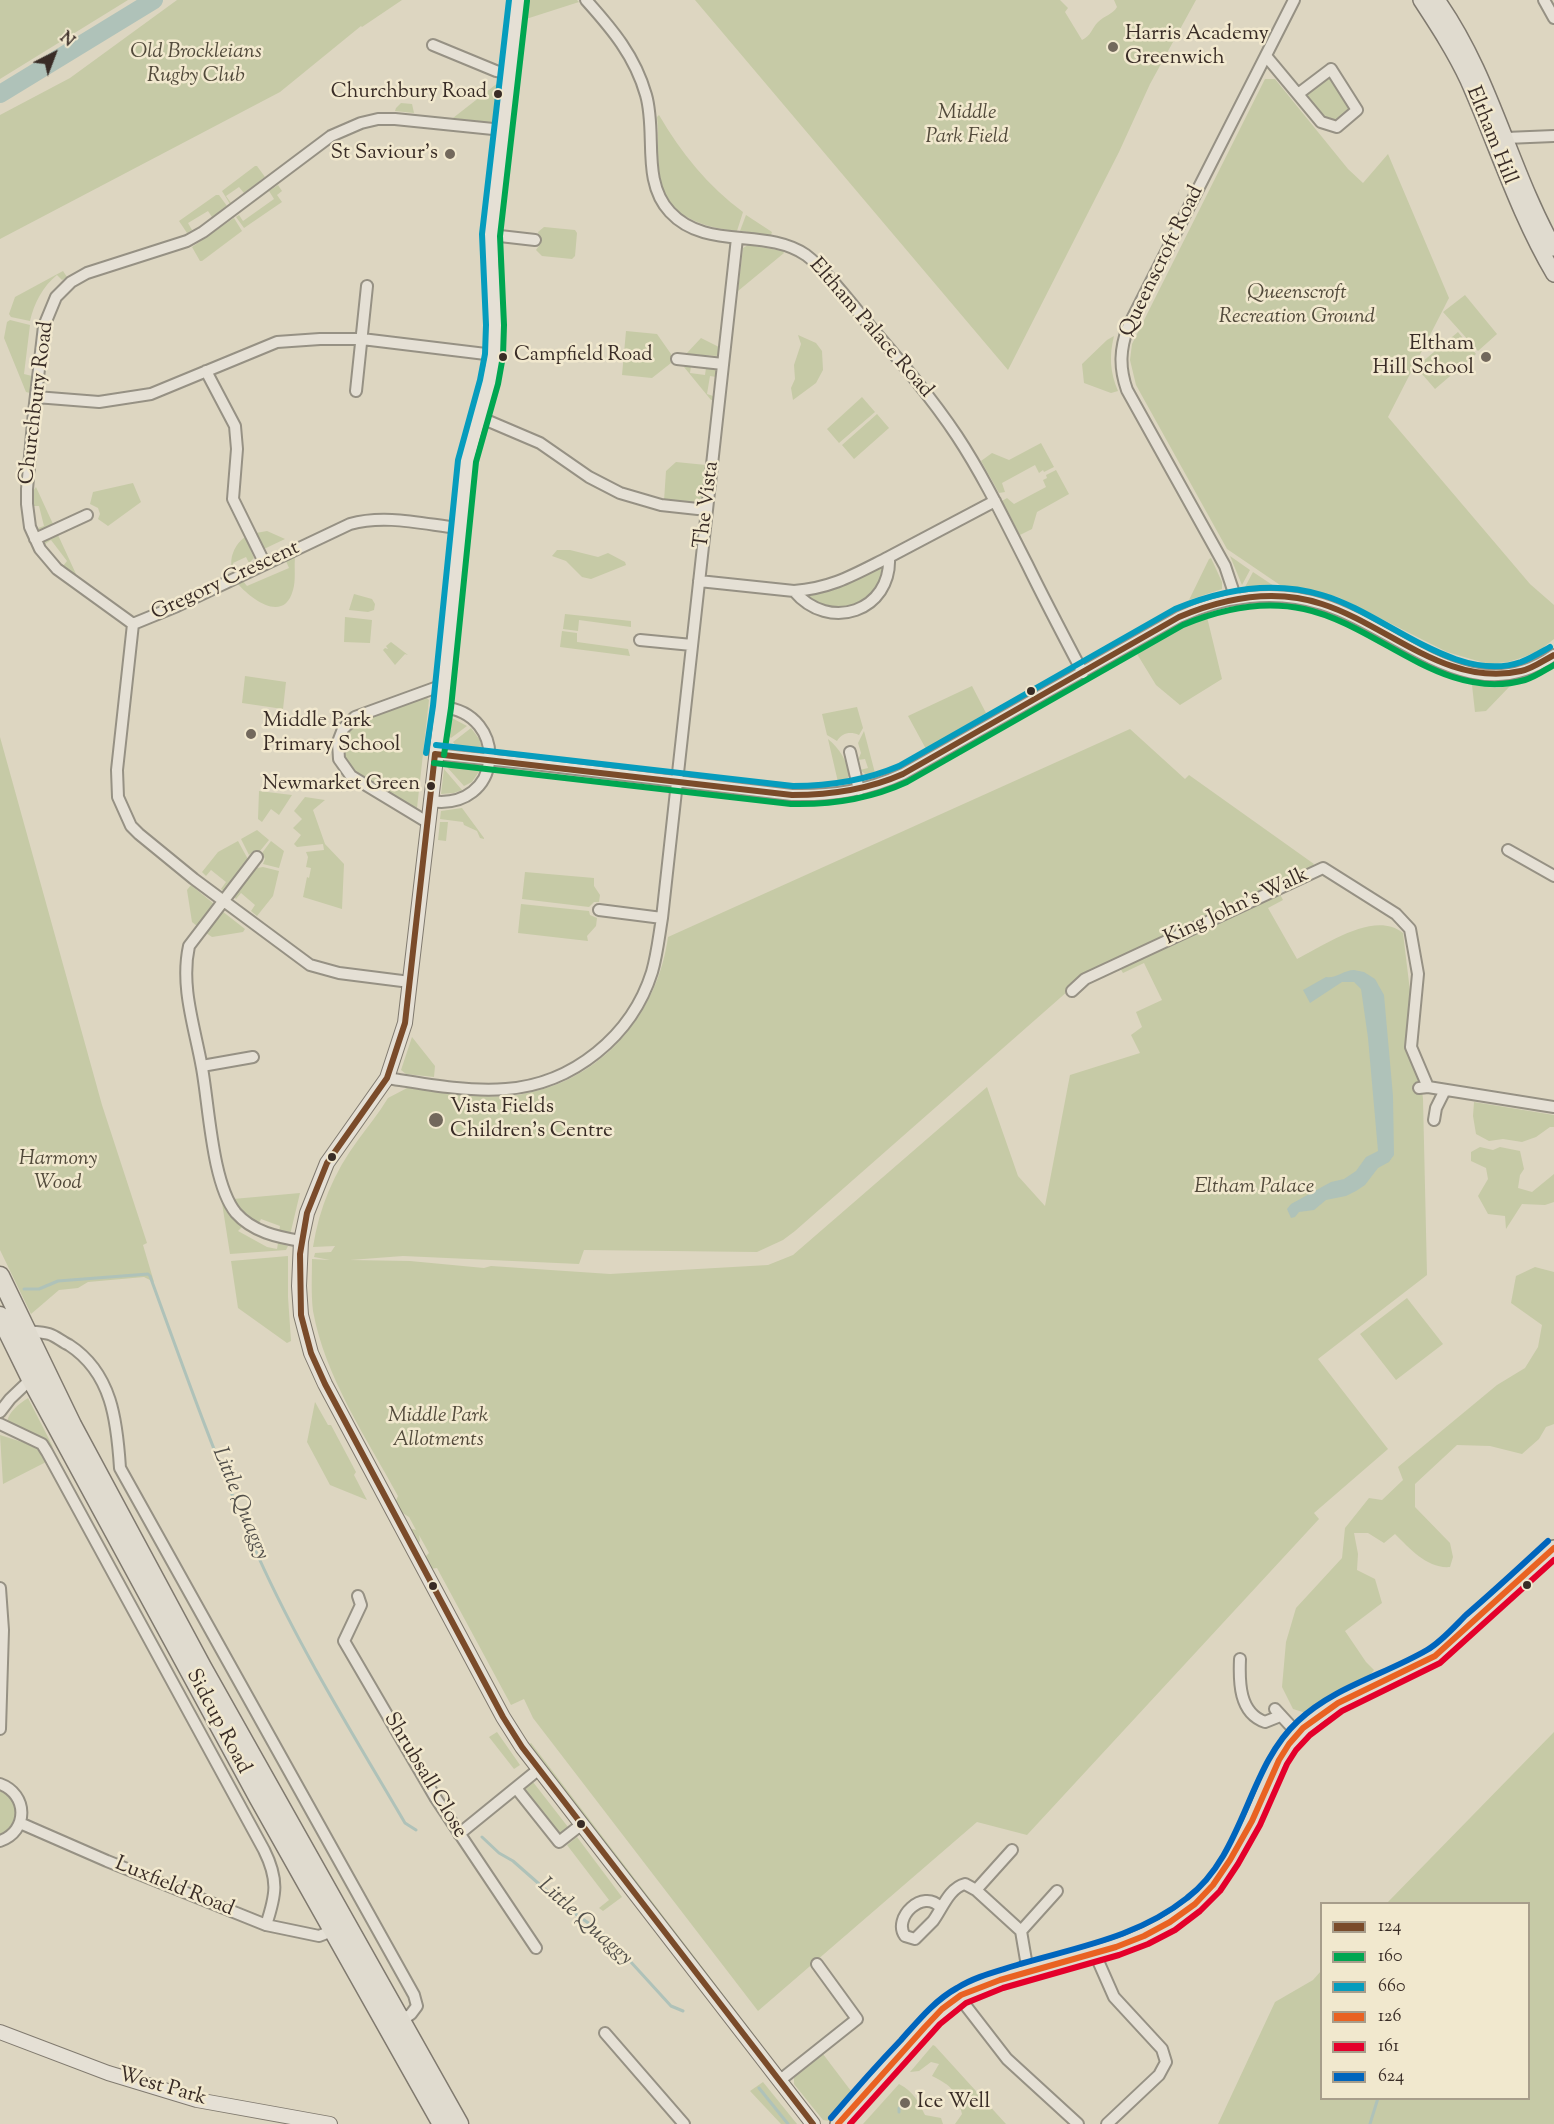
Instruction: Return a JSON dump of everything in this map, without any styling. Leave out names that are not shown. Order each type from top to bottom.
[{"type":"highway","name":"Sidcup Road","points":[[0,1276],[72,1425],[202,1667],[459,2124]]},
{"type":"highway","name":"Sidcup Road","points":[[0,1316],[31,1379],[332,1931],[442,2124]]},
{"type":"main road","name":"Eltham Hill","points":[[1421,0],[1468,80],[1527,225],[1554,274]]},
{"type":"main road","name":"Eltham Hill","points":[[1443,2],[1479,74],[1539,220],[1554,248]]},
{"type":"main road","points":[[838,2124],[938,2014],[959,1997],[971,1990],[1095,1954],[1166,1923],[1194,1905],[1205,1894],[1248,1827],[1278,1762],[1298,1734],[1316,1718],[1342,1701],[1435,1656],[1554,1548]]},
{"type":"street","points":[[518,0],[491,235],[491,272],[495,316],[494,355],[490,378],[466,461],[442,707],[404,1029],[387,1078],[327,1163],[306,1214],[301,1241],[299,1286],[301,1315],[311,1353],[343,1419],[503,1717],[539,1768],[813,2124]]},
{"type":"street","name":"Eltham Palace Road","points":[[586,0],[627,49],[638,71],[650,112],[652,171],[661,200],[670,212],[695,230],[775,242],[788,246],[815,263],[926,391],[968,453],[1083,673]]},
{"type":"street","name":"Queenscroft Road","points":[[1236,599],[1225,566],[1127,390],[1123,377],[1121,352],[1128,327],[1294,0]]},
{"type":"street","points":[[1544,0],[1554,18]]},
{"type":"street","points":[[433,45],[496,71],[509,74]]},
{"type":"street","points":[[1266,56],[1321,122],[1337,127],[1357,110],[1331,69],[1298,94]]},
{"type":"street","name":"Churchbury Road","points":[[133,624],[57,569],[40,549],[30,527],[27,504],[36,398],[47,316],[62,289],[87,273],[187,241],[214,225],[331,136],[361,123],[395,118],[503,130]]},
{"type":"street","points":[[1506,138],[1554,136]]},
{"type":"street","points":[[491,235],[535,240]]},
{"type":"street","name":"The Vista","points":[[387,1078],[453,1087],[508,1089],[530,1086],[583,1064],[595,1055],[616,1034],[641,998],[651,973],[662,918],[737,238]]},
{"type":"street","points":[[356,392],[367,286]]},
{"type":"street","points":[[36,398],[99,402],[151,394],[277,342],[362,339],[494,355]]},
{"type":"street","points":[[676,359],[723,364]]},
{"type":"street","points":[[206,371],[235,426],[237,449],[233,499],[265,564]]},
{"type":"street","points":[[479,417],[540,443],[589,477],[620,493],[661,505],[707,510]]},
{"type":"street","points":[[699,581],[794,591],[826,587],[889,557],[995,501]]},
{"type":"street","points":[[35,539],[87,514]]},
{"type":"street","name":"Gregory Crescent","points":[[410,982],[339,973],[310,965],[139,834],[127,819],[120,804],[117,791],[117,770],[133,624],[177,606],[350,524],[380,519],[458,528]]},
{"type":"street","points":[[794,591],[803,602],[827,613],[855,611],[878,594],[887,575],[889,557]]},
{"type":"street","points":[[435,754],[792,795],[816,796],[859,790],[880,785],[903,774],[1179,617],[1206,606],[1258,596],[1283,597],[1320,603],[1348,614],[1461,672],[1486,676],[1516,673],[1542,664],[1554,655]]},
{"type":"street","points":[[640,640],[692,645]]},
{"type":"street","points":[[427,822],[351,776],[339,759],[338,742],[343,729],[355,717],[443,686]]},
{"type":"street","points":[[430,801],[455,800],[471,794],[484,780],[490,761],[488,741],[480,726],[466,715],[442,707]]},
{"type":"street","points":[[850,752],[859,790]]},
{"type":"street","points":[[1508,850],[1554,876]]},
{"type":"street","points":[[257,857],[189,946],[186,960],[190,1013],[202,1066],[210,1127],[226,1198],[237,1214],[258,1231],[301,1241]]},
{"type":"street","name":"King John's Walk","points":[[1072,991],[1085,979],[1323,868],[1396,914],[1410,929],[1418,974],[1411,1047],[1424,1088],[1445,1090]]},
{"type":"street","points":[[599,910],[662,918]]},
{"type":"street","points":[[202,1066],[253,1057]]},
{"type":"street","points":[[1434,1120],[1436,1108],[1445,1090],[1554,1107]]},
{"type":"street","name":"Sidcup Road","points":[[26,1331],[51,1334],[79,1352],[96,1368],[107,1392],[117,1426],[120,1468],[414,1995],[417,2006],[401,2021]]},
{"type":"street","points":[[0,1412],[31,1379]]},
{"type":"street","name":"Sidcup Road","points":[[0,1424],[42,1444],[48,1452],[272,1865],[275,1898],[266,1925]]},
{"type":"street","points":[[0,1588],[3,1630],[0,1729]]},
{"type":"street","name":"Shrubsall Close","points":[[358,1596],[361,1605],[344,1641],[459,1834],[536,1948]]},
{"type":"street","points":[[1240,1659],[1240,1688],[1251,1713],[1265,1722],[1277,1713],[1298,1734]]},
{"type":"street","points":[[459,1834],[539,1768]]},
{"type":"street","points":[[0,1784],[11,1790],[19,1799],[22,1811],[20,1823],[12,1835],[0,1840]]},
{"type":"street","points":[[516,1788],[559,1842],[582,1824]]},
{"type":"street","name":"Luxfield Road","points":[[20,1823],[266,1925],[319,1936],[332,1931]]},
{"type":"street","points":[[976,1890],[1012,1850]]},
{"type":"street","points":[[940,1907],[934,1901],[924,1900],[907,1914],[901,1923],[901,1929],[910,1939],[915,1939],[935,1918],[940,1907],[960,1885],[965,1884],[976,1890],[1021,1931],[1028,1972]]},
{"type":"street","points":[[1021,1931],[1057,1891]]},
{"type":"street","points":[[1095,1954],[1114,1997],[1162,2049],[1166,2062],[1159,2075],[1107,2124]]},
{"type":"street","points":[[779,2081],[857,2019],[817,1964]]},
{"type":"street","points":[[959,1997],[1007,2059],[1077,2124]]},
{"type":"street","name":"West Park","points":[[0,2032],[108,2073],[196,2100],[330,2124]]},
{"type":"street","points":[[604,2033],[684,2124]]},
{"type":"green space","points":[[0,0],[128,0],[0,79]]},
{"type":"green space","name":"Old Brockleians Rugby Club","points":[[177,0],[402,0],[361,26],[280,92],[0,239],[0,115],[70,78]]},
{"type":"green space","points":[[528,0],[577,0],[579,2],[526,19]]},
{"type":"green space","name":"Middle Park Field","points":[[695,0],[1060,0],[1068,8],[1065,12],[1082,40],[1098,22],[1117,7],[1114,0],[1196,0],[1150,84],[1119,152],[1008,370]]},
{"type":"green space","points":[[1326,78],[1334,80],[1350,105],[1349,112],[1336,122],[1321,118],[1306,99],[1308,92]]},
{"type":"green space","name":"Queenscroft Recreation Ground","points":[[1265,79],[1275,79],[1348,169],[1363,183],[1388,154],[1449,298],[1388,417],[1530,584],[1554,605],[1554,639],[1540,650],[1508,662],[1488,664],[1447,652],[1338,597],[1280,585],[1227,549],[1136,385],[1130,360],[1132,344]]},
{"type":"green space","points":[[499,82],[494,123],[453,118]]},
{"type":"green space","points":[[401,103],[412,104],[414,113],[395,111]]},
{"type":"green space","points":[[659,115],[676,143],[696,168],[743,212],[737,231],[697,222],[676,209],[668,199],[659,173],[657,117]]},
{"type":"green space","points":[[255,166],[265,177],[244,193],[239,187],[226,196],[230,204],[222,191]]},
{"type":"green space","points":[[278,185],[282,191],[277,195],[282,202],[244,228],[236,217],[239,215],[243,221],[274,199],[269,191]]},
{"type":"green space","points":[[219,195],[227,206],[212,217],[208,211],[188,223],[192,230],[187,233],[179,221]]},
{"type":"green space","points":[[746,215],[772,232],[771,235],[740,231]]},
{"type":"green space","points":[[234,218],[242,231],[200,261],[192,247]]},
{"type":"green space","points":[[544,227],[575,230],[577,233],[575,256],[572,259],[542,256],[536,250],[541,243],[538,232]]},
{"type":"green space","points":[[748,245],[784,253],[738,291],[743,248]]},
{"type":"green space","points":[[63,271],[67,277],[62,280],[57,275],[47,284],[37,301],[30,321],[11,317],[9,314],[15,297]]},
{"type":"green space","points":[[1465,295],[1497,334],[1478,351],[1443,312]]},
{"type":"green space","points":[[10,320],[30,325],[24,374],[32,376],[30,393],[26,392],[4,338],[7,322]]},
{"type":"green space","points":[[626,331],[657,334],[671,354],[671,363],[652,378],[622,375]]},
{"type":"green space","points":[[1458,332],[1476,354],[1435,389],[1416,367]]},
{"type":"green space","points":[[798,335],[816,343],[822,351],[823,370],[816,383],[793,400],[791,388],[795,379],[794,365],[801,344]]},
{"type":"green space","points":[[1114,336],[1111,364],[1118,391],[1111,393],[1084,383],[1082,364]]},
{"type":"green space","points":[[701,338],[719,347],[718,356],[686,354]]},
{"type":"green space","points":[[691,366],[690,373],[705,375],[706,368],[716,370],[716,377],[710,376],[707,394],[713,396],[713,400],[711,400],[684,367]]},
{"type":"green space","points":[[862,397],[875,412],[839,443],[827,429]]},
{"type":"green space","points":[[877,414],[889,428],[854,459],[842,445]]},
{"type":"green space","points":[[1041,443],[1054,467],[1039,473],[1035,465],[1002,483],[1005,492],[999,493],[981,461],[992,453],[1009,460]]},
{"type":"green space","points":[[676,462],[706,465],[701,503],[664,501],[666,471]]},
{"type":"green space","points":[[1056,470],[1069,494],[1037,512],[1032,529],[1020,535],[1002,501],[1007,498],[1014,504],[1046,487],[1043,480],[1047,478],[1046,475]]},
{"type":"green space","points":[[133,483],[141,502],[108,526],[98,519],[100,514],[98,508],[90,504],[93,492]]},
{"type":"green space","points":[[36,487],[53,524],[40,530],[38,528],[44,526],[39,506],[34,506],[33,491]]},
{"type":"green space","points":[[267,531],[285,539],[264,549],[256,533]]},
{"type":"green space","points":[[58,535],[76,575],[63,566],[67,561],[51,540],[45,544],[45,541]]},
{"type":"green space","points":[[245,537],[254,558],[249,563],[246,557],[233,563],[235,569],[233,571],[231,562],[233,552]]},
{"type":"green space","points":[[557,550],[570,550],[598,557],[608,553],[625,562],[626,565],[591,579],[582,577],[566,561],[552,556]]},
{"type":"green space","points":[[1230,556],[1250,570],[1242,585]]},
{"type":"green space","points":[[295,557],[293,590],[289,600],[282,606],[275,607],[259,601],[238,584],[243,581],[247,586],[289,568],[286,561]]},
{"type":"green space","points":[[1211,558],[1222,582],[1222,589],[1189,600],[1209,559]]},
{"type":"green space","points":[[883,565],[872,593],[855,605],[835,609],[825,607],[804,596],[837,588]]},
{"type":"green space","points":[[1253,572],[1274,586],[1245,587]]},
{"type":"green space","points":[[354,594],[372,599],[375,604],[374,610],[368,612],[349,610]]},
{"type":"green space","points":[[565,614],[631,621],[631,627],[579,620],[578,631],[563,629]]},
{"type":"green space","points":[[345,617],[372,620],[370,643],[344,642]]},
{"type":"green space","points":[[1207,617],[1222,679],[1180,705],[1156,685],[1137,654],[1181,628]]},
{"type":"green space","points":[[562,631],[577,633],[577,642],[628,649],[630,656],[560,647]]},
{"type":"green space","points":[[391,642],[408,655],[405,654],[395,665],[383,650],[388,649],[386,646]]},
{"type":"green space","points":[[245,676],[286,682],[283,709],[242,703]]},
{"type":"green space","points":[[1472,685],[1496,688],[1510,686],[1486,711],[1475,712]]},
{"type":"green space","points":[[972,686],[986,713],[926,749],[908,716]]},
{"type":"green space","name":"Newmarket Green","points":[[426,697],[429,700],[415,811],[351,769],[344,758],[343,743],[347,732],[356,722]]},
{"type":"green space","points":[[857,707],[863,728],[859,735],[846,734],[837,741],[827,735],[822,714]]},
{"type":"green space","points":[[450,717],[467,726],[451,738],[448,735]]},
{"type":"green space","points":[[471,728],[480,740],[482,749],[456,746],[453,742]]},
{"type":"green space","points":[[1130,729],[1185,779],[1189,775],[1314,864],[1311,869],[1085,976],[795,1231],[783,1240],[757,1252],[584,1250],[579,1264],[403,1256],[350,1260],[410,1261],[484,1268],[491,1266],[610,1274],[768,1265],[793,1255],[987,1087],[1018,1176],[1045,1206],[1070,1075],[1140,1053],[1131,1035],[1142,1027],[1136,1012],[1162,1000],[1144,963],[1123,973],[1120,968],[1278,891],[1283,900],[1268,908],[1297,959],[1364,927],[1378,925],[1391,927],[1403,933],[1423,1099],[1427,1275],[1318,1359],[1388,1449],[1314,1513],[1319,1519],[1027,1835],[977,1822],[758,2011],[533,1718],[524,1699],[511,1705],[437,1568],[430,1569],[425,1557],[429,1553],[419,1535],[418,1544],[410,1535],[412,1529],[416,1530],[409,1517],[401,1512],[395,1503],[398,1496],[348,1406],[319,1335],[312,1305],[312,1259],[330,1260],[314,1257],[315,1253],[331,1252],[335,1246],[313,1247],[319,1218],[329,1191],[349,1152],[388,1098],[409,1087],[498,1097],[532,1092],[559,1083],[583,1071],[605,1055],[624,1036],[640,1014],[653,990],[668,937]]},
{"type":"green space","points":[[864,731],[875,773],[868,776],[860,770],[868,768],[865,759],[858,760],[861,753],[858,743]]},
{"type":"green space","name":"Harmony Wood","points":[[0,737],[102,1105],[147,1243],[143,1245],[154,1282],[144,1277],[88,1282],[78,1288],[59,1290],[31,1314],[0,1250]]},
{"type":"green space","points":[[828,739],[847,764],[850,774],[846,781],[838,782]]},
{"type":"green space","points":[[447,767],[480,770],[472,782],[464,786]]},
{"type":"green space","points":[[444,769],[462,790],[441,794]]},
{"type":"green space","points":[[259,791],[292,795],[279,815],[271,809],[262,822],[258,819]]},
{"type":"green space","points":[[305,797],[325,800],[313,810],[325,844],[344,864],[342,909],[303,897],[311,868],[306,867],[308,857],[306,852],[324,850],[323,844],[297,847],[294,844],[301,835],[293,828],[302,819],[294,811]]},
{"type":"green space","points":[[462,808],[484,839],[480,838],[477,831],[464,825],[463,822],[440,819],[441,811]]},
{"type":"green space","points":[[440,822],[448,822],[446,841],[438,840]]},
{"type":"green space","points":[[257,830],[269,840],[260,851],[254,851],[249,855],[241,839]]},
{"type":"green space","points":[[238,841],[250,863],[226,893],[221,889],[226,882],[211,870],[206,876],[202,872],[218,852]]},
{"type":"green space","points":[[271,841],[284,851],[279,868],[263,864],[265,859],[262,853]]},
{"type":"green space","points":[[263,867],[279,871],[273,896],[257,916],[251,911],[255,905],[241,893],[236,899],[234,897],[257,868]]},
{"type":"green space","points":[[525,872],[594,878],[594,886],[600,895],[599,902],[594,902],[589,907],[522,899]]},
{"type":"green space","points":[[191,885],[214,904],[197,926],[192,922],[187,890]]},
{"type":"green space","points":[[521,904],[589,911],[590,915],[597,918],[596,926],[587,936],[588,941],[518,933]]},
{"type":"green space","points":[[222,911],[245,929],[243,932],[212,937],[206,933]]},
{"type":"green space","points":[[412,1037],[435,1066],[434,1077],[406,1074],[401,1070]]},
{"type":"green space","points":[[1474,1102],[1554,1115],[1554,1127],[1522,1142],[1503,1139],[1489,1141],[1476,1134],[1473,1116]]},
{"type":"green space","points":[[1480,1147],[1493,1150],[1500,1147],[1520,1151],[1524,1169],[1520,1175],[1518,1188],[1532,1192],[1554,1174],[1554,1202],[1545,1205],[1522,1204],[1506,1229],[1505,1216],[1488,1214],[1478,1196],[1488,1179],[1486,1168],[1471,1161],[1471,1152]]},
{"type":"green space","points":[[300,1193],[290,1235],[279,1233],[280,1226],[261,1219],[258,1225],[254,1223],[240,1210],[233,1199]]},
{"type":"green space","points":[[222,1203],[227,1212],[242,1227],[238,1231],[267,1247],[277,1249],[278,1243],[288,1246],[286,1250],[230,1254]]},
{"type":"green space","points":[[288,1256],[291,1341],[287,1343],[238,1308],[231,1261]]},
{"type":"green space","points":[[1535,1267],[1554,1272],[1554,1424],[1546,1427],[1539,1439],[1522,1454],[1490,1446],[1457,1445],[1415,1484],[1415,1507],[1450,1543],[1453,1557],[1450,1567],[1434,1565],[1427,1561],[1413,1552],[1395,1534],[1384,1543],[1368,1533],[1354,1533],[1358,1554],[1357,1570],[1375,1579],[1382,1603],[1345,1631],[1374,1670],[1367,1679],[1331,1697],[1306,1713],[1293,1709],[1282,1687],[1286,1642],[1296,1608],[1342,1558],[1345,1528],[1369,1498],[1382,1500],[1403,1480],[1398,1467],[1497,1385],[1525,1368],[1538,1347],[1542,1325],[1511,1303],[1516,1276]]},
{"type":"green space","points":[[1407,1298],[1443,1344],[1396,1380],[1360,1334]]},
{"type":"green space","points":[[28,1398],[53,1447],[7,1422],[12,1411]]},
{"type":"green space","points":[[315,1402],[328,1425],[331,1425],[356,1472],[354,1475],[367,1500],[330,1485],[307,1442]]},
{"type":"green space","points":[[0,1435],[41,1448],[46,1462],[3,1484]]},
{"type":"green space","points":[[497,1732],[520,1765],[514,1769],[489,1737]]},
{"type":"green space","points":[[1554,1732],[1554,2124],[1218,2124],[1275,2002],[1313,1980],[1320,1972],[1320,2100],[1530,2100],[1530,1902],[1388,1902]]},
{"type":"green space","points":[[531,1743],[752,2032],[776,2065],[528,1745]]},
{"type":"green space","points":[[533,1782],[568,1827],[563,1832],[554,1832],[525,1793],[526,1787]]},
{"type":"green space","points":[[0,1791],[12,1801],[16,1813],[12,1825],[0,1835]]},
{"type":"green space","points":[[577,1837],[622,1897],[603,1911],[599,1908],[609,1900],[567,1845]]},
{"type":"green space","points":[[933,2045],[1006,2124],[955,2124],[962,2114],[956,2095],[949,2086],[932,2076],[939,2064],[931,2062],[919,2071],[910,2072]]},
{"type":"green space","points":[[823,2054],[854,2095],[830,2121],[823,2120],[794,2084],[794,2078]]},
{"type":"green space","points":[[763,2082],[797,2124],[781,2124],[750,2091]]},
{"type":"green space","points":[[899,2084],[918,2101],[925,2115],[941,2118],[943,2124],[863,2124]]},
{"type":"shaded area","points":[[1354,970],[1364,972],[1375,979],[1384,995],[1393,1096],[1394,1155],[1389,1162],[1378,1168],[1365,1185],[1356,1191],[1346,1196],[1326,1200],[1314,1210],[1299,1212],[1291,1218],[1287,1209],[1291,1204],[1331,1182],[1344,1179],[1356,1171],[1366,1157],[1378,1151],[1368,1038],[1361,989],[1354,982],[1342,982],[1310,1003],[1303,990],[1326,977]]},
{"type":"waterway","points":[[0,94],[154,0]]},
{"type":"waterway","name":"Little Quaggy","points":[[24,1289],[39,1289],[58,1281],[148,1274],[150,1276],[215,1452],[274,1591],[328,1692],[405,1823],[416,1830]]},
{"type":"waterway","name":"Little Quaggy","points":[[482,1837],[563,1905],[601,1932],[671,2006],[683,2011]]},
{"type":"waterway","name":"Little Quaggy","points":[[759,2088],[788,2124]]},
{"type":"waterway","points":[[1370,2124],[1377,2100]]},
{"type":"transit line","name":"660","points":[[426,753],[433,706],[458,460],[485,354],[482,234],[509,0]]},
{"type":"transit line","name":"160","points":[[444,755],[451,708],[476,462],[498,384],[503,356],[500,236],[527,1]]},
{"type":"transit line","name":"660","points":[[436,745],[793,786],[847,782],[899,766],[1175,609],[1211,596],[1248,589],[1285,588],[1322,595],[1370,616],[1420,644],[1471,664],[1496,666],[1521,662],[1550,647]]},
{"type":"transit line","name":"124","points":[[435,754],[792,795],[849,790],[876,784],[903,774],[1179,617],[1196,610],[1249,597],[1286,597],[1322,604],[1371,626],[1418,652],[1468,671],[1494,674],[1521,671],[1554,655]]},
{"type":"transit line","name":"160","points":[[434,763],[791,804],[850,800],[879,793],[907,782],[1183,625],[1212,614],[1257,606],[1288,606],[1332,618],[1439,672],[1466,681],[1495,684],[1525,680],[1554,665]]},
{"type":"transit line","name":"124","points":[[435,754],[405,1023],[387,1078],[327,1163],[307,1213],[300,1254],[301,1315],[311,1353],[325,1384],[503,1717],[522,1747],[813,2124]]},
{"type":"transit line","name":"624","points":[[831,2118],[920,2018],[949,1993],[988,1974],[1128,1932],[1187,1898],[1206,1880],[1222,1858],[1267,1762],[1281,1740],[1298,1721],[1312,1709],[1343,1690],[1432,1647],[1548,1541]]},
{"type":"transit line","name":"126","points":[[838,2124],[942,2009],[961,1995],[1000,1980],[1116,1947],[1170,1922],[1195,1904],[1213,1885],[1230,1860],[1252,1821],[1279,1760],[1303,1728],[1338,1703],[1435,1656],[1554,1548]]},
{"type":"transit line","name":"161","points":[[850,2124],[940,2024],[966,2003],[1003,1988],[1119,1955],[1148,1944],[1175,1930],[1200,1911],[1220,1891],[1238,1864],[1260,1825],[1287,1764],[1310,1735],[1342,1711],[1440,1663],[1554,1560]]},
{"type":"place","name":"Harris Academy Greenwich","points":[[1113,47]]},
{"type":"place","name":"Churchbury Road","points":[[498,94]]},
{"type":"place","name":"St Saviour's","points":[[450,154]]},
{"type":"place","name":"Campfield Road","points":[[503,357]]},
{"type":"place","name":"Eltham Hill School","points":[[1486,357]]},
{"type":"place","name":"Middle Park Primary School","points":[[251,734]]},
{"type":"place","name":"Newmarket Green","points":[[431,786]]},
{"type":"place","name":"Vista Fields Children’s Centre","points":[[436,1120]]},
{"type":"place","name":"Ice Well","points":[[905,2103]]},
{"type":"park label","name":"Eltham Palace","points":[[1254,1188]]},
{"type":"park label","name":"Middle Park Allotments","points":[[438,1429]]}]
